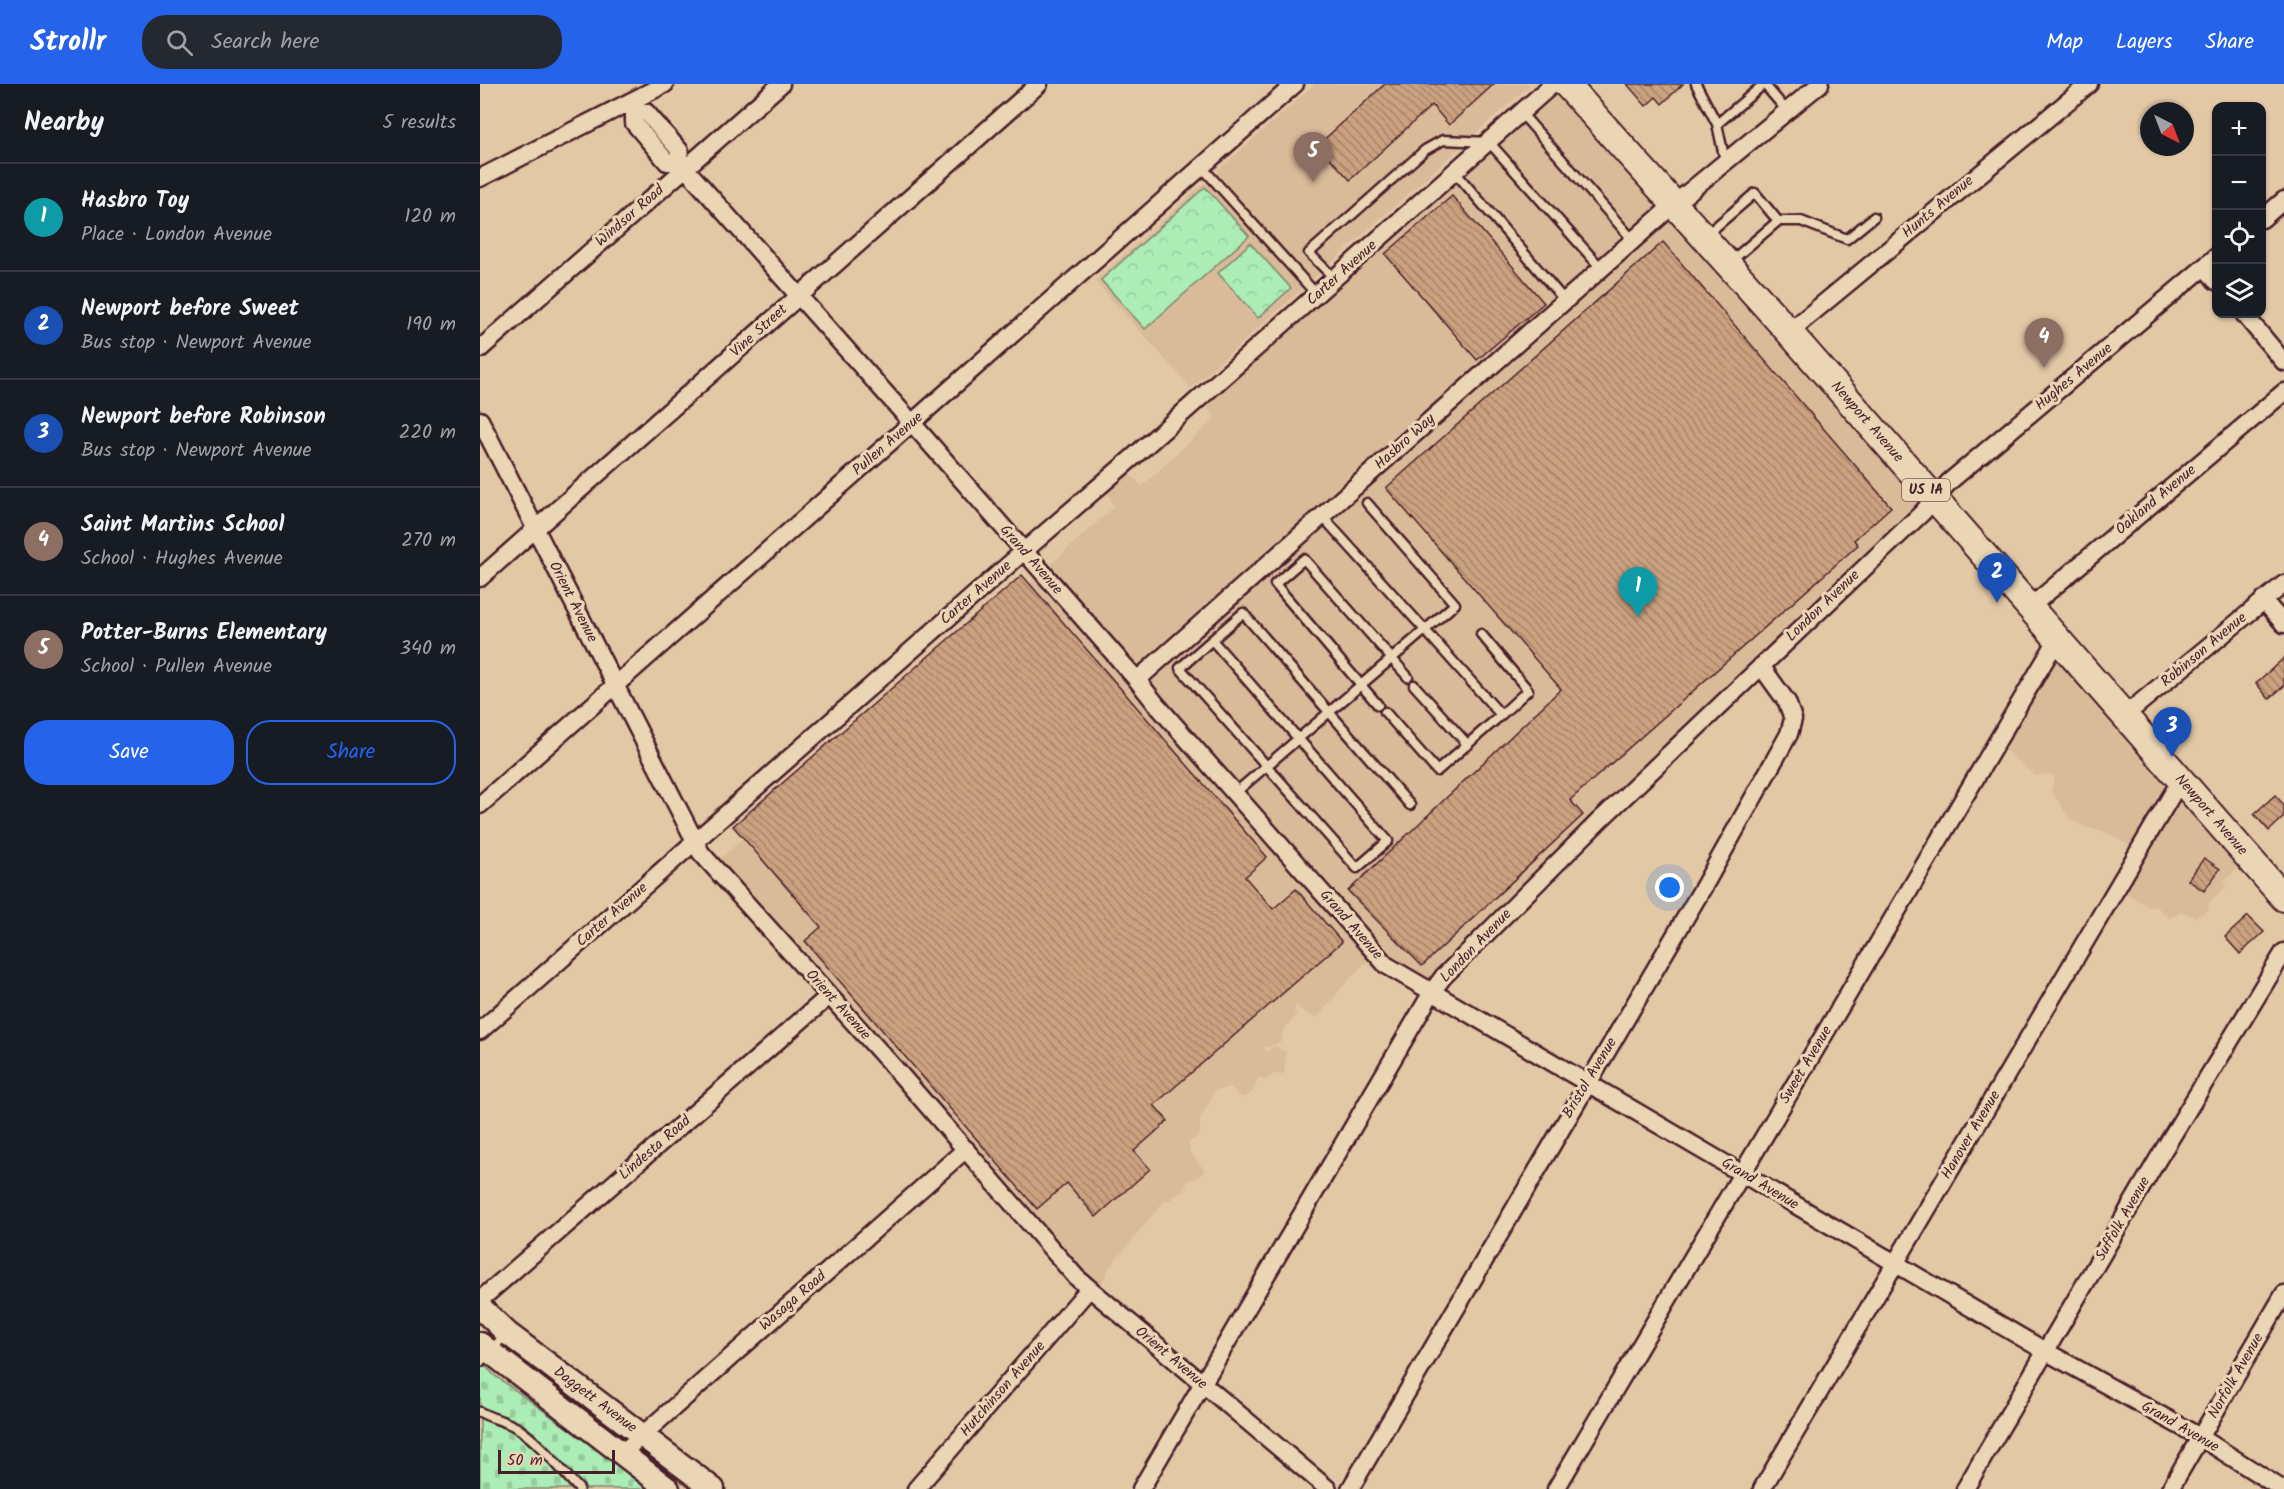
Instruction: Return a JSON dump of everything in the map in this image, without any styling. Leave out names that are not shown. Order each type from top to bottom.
[{"type":"main road","name":"Newport Avenue","points":[[1566,84],[1789,332],[2284,898]]},
{"type":"street","points":[[480,178],[631,108],[665,84]]},
{"type":"street","name":"Windsor Road","points":[[480,349],[681,164],[781,84]]},
{"type":"street","name":"Vine Street","points":[[480,578],[1039,84]]},
{"type":"street","name":"Pullen Avenue","points":[[480,805],[1295,84]]},
{"type":"street","name":"Carter Avenue","points":[[480,1031],[1317,295],[1553,84]]},
{"type":"street","name":"Hasbro Way","points":[[1137,680],[1673,205],[1820,84]]},
{"type":"street","name":"Hunts Avenue","points":[[1789,332],[2089,84]]},
{"type":"street","name":"Grand Avenue","points":[[631,108],[646,112],[680,151],[681,164],[912,423],[1386,965],[2045,1351],[2200,1437],[2282,1489]]},
{"type":"street","points":[[2266,216],[2284,200]]},
{"type":"street","name":"Hughes Avenue","points":[[1934,500],[1949,482],[2211,262]]},
{"type":"street","points":[[2247,318],[2284,362]]},
{"type":"street","name":"Oakland Avenue","points":[[2029,608],[2284,392]]},
{"type":"street","name":"Orient Avenue","points":[[480,420],[701,853],[966,1149],[1076,1277],[1328,1489]]},
{"type":"street","name":"London Avenue","points":[[1141,1489],[1443,976],[1599,821],[1934,500]]},
{"type":"street","name":"Robinson Avenue","points":[[2124,716],[2284,584]]},
{"type":"street","points":[[2264,600],[2284,624]]},
{"type":"street","name":"Sweet Avenue","points":[[1556,1489],[2057,640]]},
{"type":"street","name":"Bristol Avenue","points":[[1350,1489],[1704,886],[1789,734],[1793,719],[1787,702],[1761,666]]},
{"type":"street","name":"Hanover Avenue","points":[[1762,1489],[2180,781]]},
{"type":"street","name":"Suffolk Avenue","points":[[1965,1489],[2158,1159],[2284,952]]},
{"type":"street","name":"Lindesta Road","points":[[480,1300],[829,996]]},
{"type":"street","name":"Wasaga Road","points":[[621,1454],[966,1149]]},
{"type":"street","name":"Hutchinson Avenue","points":[[916,1489],[1089,1289]]},
{"type":"street","name":"Norfolk Avenue","points":[[2170,1489],[2284,1294]]},
{"type":"street","name":"Daggett Avenue","points":[[480,1307],[507,1333],[713,1489]]},
{"type":"street","name":"Daggett Avenue","points":[[483,1353],[668,1489]]},
{"type":"lane","points":[[1696,84],[1717,124],[1726,162]]},
{"type":"lane","points":[[1717,124],[1764,84],[1787,111]]},
{"type":"lane","points":[[1521,113],[1634,240]]},
{"type":"lane","points":[[1335,279],[1309,253],[1425,150],[1435,144],[1451,140],[1489,142],[1601,268]]},
{"type":"lane","points":[[1202,166],[1317,295]]},
{"type":"lane","points":[[1455,172],[1565,301]]},
{"type":"lane","points":[[1704,238],[1755,194],[1778,221]]},
{"type":"lane","points":[[1727,264],[1778,221],[1801,221],[1847,238],[1874,217]]},
{"type":"lane","points":[[1235,793],[1455,604],[1367,503]]},
{"type":"lane","points":[[1322,516],[1501,715]]},
{"type":"lane","points":[[1378,705],[1275,584],[1304,559],[1408,677]]},
{"type":"lane","points":[[1212,640],[1388,841],[1357,868],[1180,668],[1212,640],[1243,613],[1410,805]]},
{"type":"lane","points":[[1385,712],[1437,771],[1528,690],[1481,634]]},
{"type":"lane","points":[[1414,685],[1467,745]]},
{"type":"lane","points":[[483,1353],[507,1333]]},
{"type":"lane","points":[[480,1412],[489,1418],[517,1428],[533,1440],[579,1489]]},
{"type":"shaded area","points":[[1315,84],[1531,84],[1191,388],[1095,281]]},
{"type":"shaded area","points":[[1551,84],[1925,497],[1762,664],[1430,988],[1375,953],[1350,978],[1317,1018],[1309,1016],[1296,1005],[1294,1008],[1296,1015],[1282,1032],[1282,1041],[1263,1047],[1266,1051],[1276,1046],[1286,1053],[1284,1073],[1279,1075],[1273,1073],[1266,1080],[1258,1077],[1254,1090],[1245,1098],[1238,1095],[1231,1087],[1216,1090],[1200,1119],[1200,1135],[1189,1142],[1190,1152],[1205,1171],[1197,1178],[1187,1181],[1186,1188],[1171,1199],[1165,1200],[1109,1268],[1104,1280],[1090,1296],[991,1192],[865,1047],[814,998],[713,870],[713,865],[929,675],[1114,507],[1101,478],[1120,465],[1142,486],[1215,418],[1198,394]]},
{"type":"shaded area","points":[[2058,644],[2247,858],[2224,881],[2226,887],[2209,902],[2208,910],[2196,917],[2181,912],[2169,918],[2157,907],[2147,906],[2111,884],[2130,848],[2127,844],[2103,831],[2088,828],[2070,820],[2051,790],[2055,777],[2048,774],[2035,776],[1991,738],[2031,667]]},
{"type":"green space","points":[[1205,187],[1249,236],[1145,329],[1101,280]]},
{"type":"green space","points":[[1250,243],[1291,288],[1258,318],[1218,273]]},
{"type":"green space","points":[[480,1361],[493,1374],[651,1489],[480,1489]]},
{"type":"building","points":[[1385,84],[1494,84],[1449,125],[1432,105],[1350,180],[1318,145]]},
{"type":"building","points":[[1627,84],[1683,84],[1662,104],[1656,97],[1646,106]]},
{"type":"building","points":[[1452,196],[1544,303],[1477,360],[1385,254]]},
{"type":"building","points":[[1663,242],[1891,507],[1854,540],[1858,545],[1570,800],[1583,815],[1422,966],[1348,891],[1561,689],[1386,488]]},
{"type":"building","points":[[1022,575],[1267,857],[1245,877],[1273,909],[1296,889],[1342,942],[1154,1105],[1168,1121],[1134,1151],[1150,1169],[1096,1217],[1067,1183],[1037,1209],[805,941],[821,927],[733,826]]},
{"type":"building","points":[[2284,658],[2284,686],[2269,699],[2256,683]]},
{"type":"building","points":[[2275,795],[2284,805],[2284,817],[2269,831],[2254,814]]},
{"type":"building","points":[[2204,858],[2220,869],[2204,891],[2188,880]]},
{"type":"building","points":[[2248,916],[2264,932],[2240,954],[2225,937]]},
{"type":"place","name":"Potter-Burns Elementary","points":[[1313,182]]},
{"type":"place","name":"Saint Martins School","points":[[2044,368]]},
{"type":"place","name":"Newport before Sweet","points":[[1997,603]]},
{"type":"place","name":"Hasbro Toy","points":[[1638,617]]},
{"type":"place","name":"Newport before Robinson","points":[[2172,757]]}]
